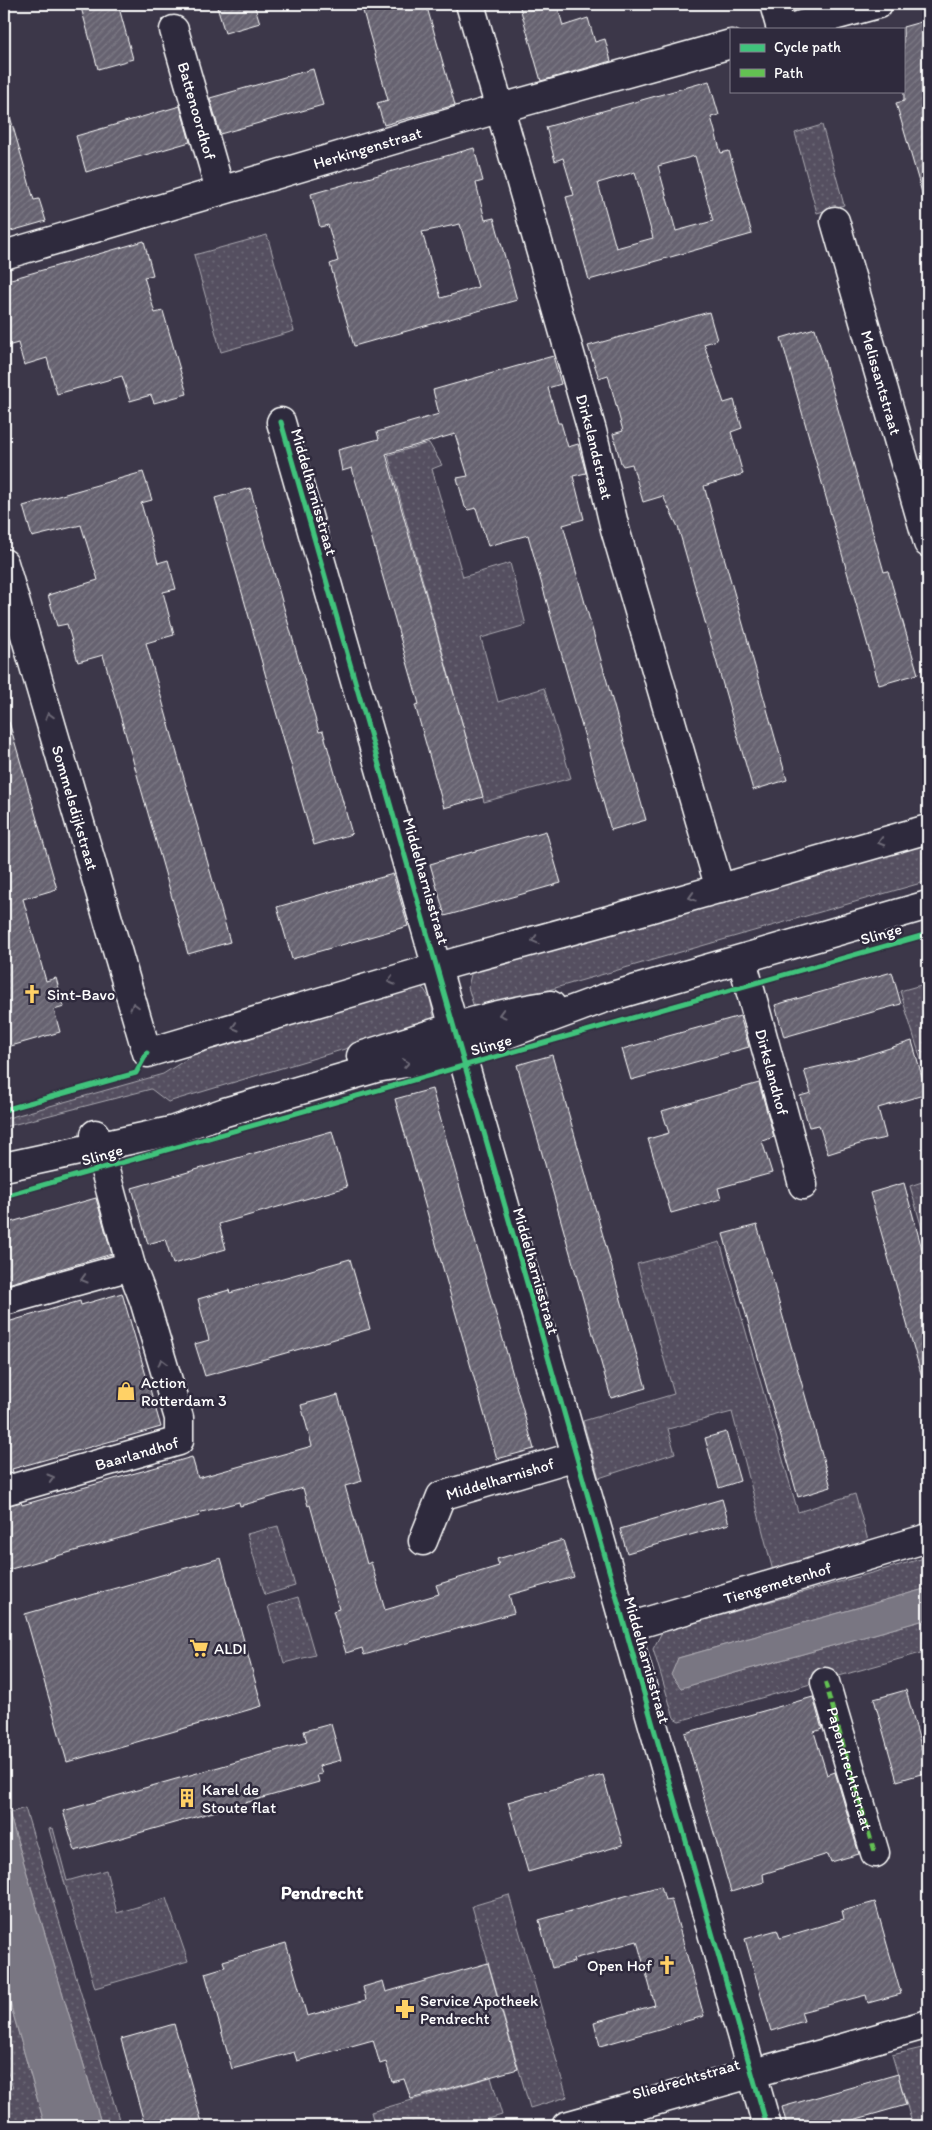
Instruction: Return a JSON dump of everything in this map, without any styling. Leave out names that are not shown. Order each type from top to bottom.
[{"type":"street","name":"Dirkslandstraat","points":[[470,4],[502,108],[592,432],[615,529],[720,889]]},
{"type":"street","points":[[774,4],[781,28]]},
{"type":"street","points":[[790,28],[878,4]]},
{"type":"street","name":"Battenoordhof","points":[[174,30],[220,190]]},
{"type":"street","name":"Herkingenstraat","points":[[4,255],[502,108],[730,44]]},
{"type":"street","name":"Melissantstraat","points":[[835,221],[928,543]]},
{"type":"street","name":"Middelharnisstraat","points":[[281,422],[438,967],[767,2126]]},
{"type":"street","name":"Sommelsdijkstraat","points":[[4,563],[147,1053],[438,967]]},
{"type":"street","points":[[438,967],[928,829]]},
{"type":"street","name":"Slinge","points":[[4,1152],[170,1131],[225,1112],[376,1068],[422,1060],[457,1038],[499,1037],[602,999],[928,905]]},
{"type":"street","name":"Dirkslandhof","points":[[742,960],[803,1185]]},
{"type":"street","name":"Slinge","points":[[4,1167],[97,1140]]},
{"type":"street","name":"Baarlandhof","points":[[4,1491],[179,1441],[178,1418],[144,1300],[130,1266],[97,1140]]},
{"type":"street","points":[[4,1301],[130,1266]]},
{"type":"street","name":"Middelharnishof","points":[[423,1541],[441,1496],[576,1456]]},
{"type":"street","name":"Tiengemetenhof","points":[[625,1628],[928,1538]]},
{"type":"street","name":"Papendrechtstraat","points":[[825,1682],[875,1853]]},
{"type":"street","name":"Sliedrechtstraat","points":[[566,2126],[928,2024]]},
{"type":"shaded area","points":[[822,125],[844,205],[817,213],[795,133]]},
{"type":"shaded area","points":[[267,235],[294,331],[221,352],[194,255]]},
{"type":"shaded area","points":[[429,443],[442,465],[432,469],[463,577],[510,563],[526,625],[481,638],[498,702],[544,688],[571,778],[484,802],[388,455]]},
{"type":"shaded area","points":[[928,843],[928,881],[475,1011],[468,987],[472,970]]},
{"type":"shaded area","points":[[928,983],[928,1083],[900,991]]},
{"type":"shaded area","points":[[421,984],[430,999],[435,1022],[168,1102],[151,1089],[4,1127],[4,1119],[163,1074],[211,1044]]},
{"type":"shaded area","points":[[928,1180],[928,1250],[910,1186]]},
{"type":"shaded area","points":[[720,1242],[798,1512],[855,1494],[869,1544],[773,1571],[732,1412],[668,1429],[675,1453],[599,1478],[583,1421],[674,1394],[637,1264]]},
{"type":"shaded area","points":[[278,1526],[295,1586],[265,1595],[247,1534]]},
{"type":"shaded area","points":[[928,1557],[928,1588],[678,1658],[681,1688],[928,1619],[928,1651],[679,1721],[674,1718],[653,1649],[662,1632]]},
{"type":"shaded area","points":[[928,1588],[928,1619],[681,1688],[671,1675],[678,1658]]},
{"type":"shaded area","points":[[298,1597],[315,1655],[284,1663],[268,1606]]},
{"type":"shaded area","points":[[4,1795],[102,2126],[45,2126],[4,1982]]},
{"type":"shaded area","points":[[25,1808],[121,2126],[102,2126],[9,1813]]},
{"type":"shaded area","points":[[53,1828],[67,1881],[106,1870],[117,1913],[166,1898],[188,1961],[95,1988],[49,1829]]},
{"type":"shaded area","points":[[509,1895],[567,2097],[530,2108],[472,1906]]},
{"type":"shaded area","points":[[4,1982],[45,2126],[9,2126],[4,2109],[4,2090],[13,2088],[4,2061]]},
{"type":"shaded area","points":[[922,2048],[928,2072],[928,2126],[913,2126],[892,2055]]},
{"type":"shaded area","points":[[491,2077],[502,2115],[464,2126],[375,2126],[371,2112]]},
{"type":"building","points":[[80,4],[118,4],[133,59],[98,69]]},
{"type":"building","points":[[216,4],[254,4],[260,23],[225,33]]},
{"type":"building","points":[[361,4],[426,4],[455,105],[384,125],[377,103],[388,100]]},
{"type":"building","points":[[519,4],[557,4],[563,26],[588,18],[595,42],[605,39],[611,61],[541,81]]},
{"type":"building","points":[[928,20],[928,195],[923,196],[896,103],[904,101],[903,27]]},
{"type":"building","points":[[313,69],[323,105],[220,134],[210,98]]},
{"type":"building","points":[[709,81],[719,115],[711,117],[721,153],[729,151],[752,234],[589,280],[566,197],[574,195],[563,158],[555,161],[546,127]],"holes":[[[695,156],[713,221],[676,231],[658,166]],[[635,172],[653,238],[616,248],[598,183]]]},
{"type":"building","points":[[180,106],[190,142],[86,172],[76,136]]},
{"type":"building","points":[[9,113],[34,200],[39,199],[46,221],[4,233],[4,114]]},
{"type":"building","points":[[474,148],[483,181],[476,183],[485,220],[494,218],[517,300],[354,346],[330,264],[338,261],[328,225],[320,227],[311,194]],"holes":[[[460,224],[478,287],[441,298],[422,232]]]},
{"type":"building","points":[[144,241],[153,275],[144,277],[155,313],[163,311],[187,394],[154,403],[151,395],[130,401],[122,376],[57,394],[47,358],[24,365],[18,343],[4,347],[4,281]]},
{"type":"building","points":[[709,312],[717,340],[704,344],[724,403],[734,400],[742,428],[731,432],[743,474],[704,486],[787,780],[753,790],[678,527],[663,496],[643,502],[632,464],[623,466],[621,463],[613,434],[623,431],[608,375],[599,378],[588,346]]},
{"type":"building","points":[[815,328],[884,572],[888,571],[918,674],[879,685],[781,338]]},
{"type":"building","points":[[553,356],[561,384],[548,388],[558,423],[561,423],[568,447],[578,444],[586,473],[573,476],[584,519],[563,525],[646,820],[611,830],[528,535],[488,546],[476,508],[468,510],[465,507],[457,478],[468,476],[455,434],[386,454],[483,797],[444,808],[415,705],[419,704],[352,468],[342,471],[338,450],[379,439],[377,432],[439,414],[433,390]]},
{"type":"building","points":[[143,472],[152,500],[141,503],[158,563],[168,560],[176,589],[163,592],[174,635],[146,643],[230,942],[188,954],[103,655],[78,662],[67,624],[57,626],[48,595],[98,580],[81,525],[32,537],[23,506]]},
{"type":"building","points":[[250,488],[319,732],[323,731],[352,834],[314,845],[215,498]]},
{"type":"building","points":[[9,722],[57,889],[23,899],[46,981],[56,978],[64,1007],[54,1010],[60,1032],[4,1048],[4,853],[7,852],[4,840],[4,723]]},
{"type":"building","points":[[546,831],[561,883],[445,916],[430,864]]},
{"type":"building","points":[[393,874],[408,926],[292,959],[277,907]]},
{"type":"building","points":[[892,972],[901,1004],[784,1037],[775,1005]]},
{"type":"building","points":[[740,1016],[749,1047],[631,1080],[622,1049]]},
{"type":"building","points":[[912,1041],[927,1094],[878,1108],[886,1138],[828,1154],[819,1125],[809,1127],[800,1096],[811,1093],[804,1070],[861,1057]]},
{"type":"building","points":[[552,1055],[646,1388],[611,1398],[517,1065]]},
{"type":"building","points":[[759,1083],[774,1137],[762,1141],[772,1173],[718,1188],[721,1199],[671,1213],[648,1139],[669,1133],[662,1111]]},
{"type":"building","points":[[432,1089],[534,1449],[497,1459],[395,1099]]},
{"type":"building","points":[[332,1131],[347,1187],[219,1224],[226,1249],[195,1258],[173,1264],[165,1239],[148,1244],[132,1188]]},
{"type":"building","points":[[904,1183],[928,1271],[928,1376],[922,1377],[870,1193]]},
{"type":"building","points":[[96,1198],[112,1254],[4,1285],[4,1224]]},
{"type":"building","points":[[757,1225],[831,1487],[798,1497],[723,1234]]},
{"type":"building","points":[[350,1259],[370,1329],[205,1376],[195,1344],[209,1340],[198,1299],[229,1290],[230,1293]]},
{"type":"building","points":[[122,1293],[161,1427],[12,1469],[13,1472],[4,1475],[4,1323],[80,1301],[81,1305]]},
{"type":"building","points":[[338,1395],[362,1481],[345,1486],[367,1564],[371,1562],[385,1610],[439,1594],[436,1585],[499,1566],[497,1559],[563,1540],[574,1577],[509,1595],[514,1613],[364,1655],[362,1648],[346,1653],[333,1611],[339,1609],[310,1505],[308,1506],[303,1488],[240,1506],[239,1502],[198,1513],[199,1516],[4,1571],[4,1506],[21,1502],[22,1505],[192,1457],[198,1478],[312,1446],[301,1405]]},
{"type":"building","points":[[726,1432],[740,1481],[719,1488],[705,1438]]},
{"type":"building","points":[[722,1499],[729,1524],[627,1553],[620,1529]]},
{"type":"building","points":[[221,1558],[262,1706],[67,1762],[25,1614]]},
{"type":"building","points":[[906,1690],[928,1772],[897,1781],[874,1699]]},
{"type":"building","points":[[813,1697],[822,1729],[814,1732],[827,1775],[835,1772],[859,1854],[831,1862],[828,1854],[763,1874],[764,1882],[731,1892],[685,1733]]},
{"type":"building","name":"Karel de Stoute flat","points":[[331,1724],[341,1760],[319,1766],[322,1774],[317,1775],[319,1782],[75,1851],[63,1811],[307,1742],[304,1731]]},
{"type":"building","points":[[603,1775],[623,1845],[528,1872],[508,1802]]},
{"type":"building","name":"Open Hof","points":[[661,1886],[665,1900],[671,1899],[704,2016],[600,2046],[594,2022],[655,2005],[637,1941],[573,1959],[574,1962],[552,1968],[539,1920]]},
{"type":"building","points":[[875,1902],[901,1994],[868,2003],[866,1995],[801,2012],[804,2021],[771,2031],[745,1939],[777,1930],[780,1938],[844,1919],[842,1911]]},
{"type":"building","points":[[286,1943],[307,2016],[366,2000],[363,1987],[383,1981],[386,1992],[488,1963],[518,2069],[411,2099],[404,2079],[392,2082],[386,2062],[380,2064],[373,2040],[297,2061],[294,2052],[232,2069],[205,1973],[225,1967],[223,1961]]},
{"type":"building","points":[[174,2024],[203,2126],[145,2126],[121,2039]]},
{"type":"building","points":[[898,2074],[906,2105],[832,2126],[787,2126],[782,2107]]},
{"type":"marked path","points":[[825,1682],[875,1853]]},
{"type":"cycle path","points":[[281,422],[767,2126]]},
{"type":"cycle path","points":[[4,1196],[928,934]]},
{"type":"cycle path","points":[[4,1110],[136,1073],[147,1053]]},
{"type":"place","name":"Sint-Bavo","points":[[32,994]]},
{"type":"place","name":"Action Rotterdam 3","points":[[126,1391]]},
{"type":"place","name":"ALDI","points":[[199,1648]]},
{"type":"place","name":"Karel de Stoute flat","points":[[187,1798]]},
{"type":"place","name":"Open Hof","points":[[667,1965]]},
{"type":"place","name":"Service Apotheek Pendrecht","points":[[405,2009]]},
{"type":"district","name":"Pendrecht","points":[[322,1892]]}]
